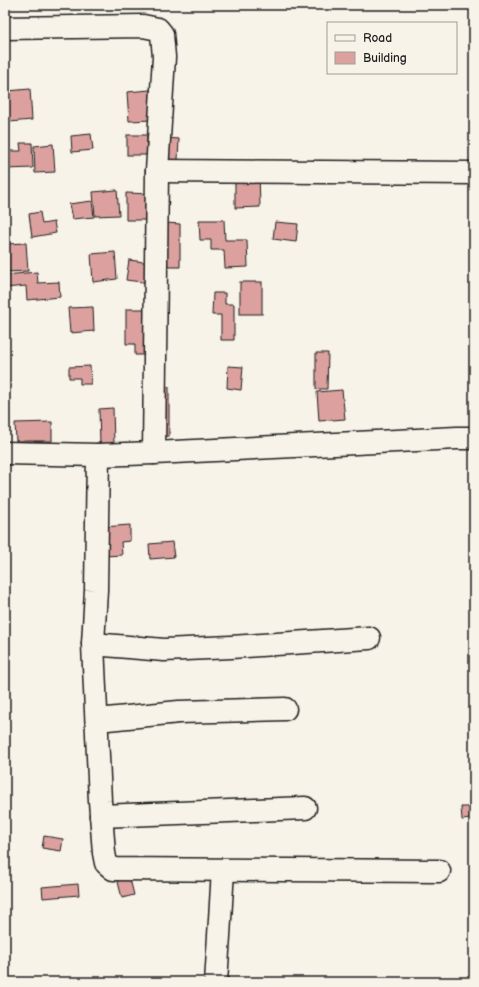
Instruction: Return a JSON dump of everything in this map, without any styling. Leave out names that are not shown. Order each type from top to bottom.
[{"type":"street","points":[[5,28],[143,26],[158,29],[162,34],[164,57],[157,171],[154,453]]},
{"type":"street","points":[[157,171],[474,174]]},
{"type":"street","points":[[5,453],[98,455],[474,438]]},
{"type":"street","points":[[98,455],[94,644],[101,816],[106,863],[113,869],[439,871]]},
{"type":"street","points":[[94,644],[164,650],[369,638]]},
{"type":"street","points":[[97,720],[179,712],[285,709]]},
{"type":"street","points":[[101,816],[305,808]]},
{"type":"street","points":[[216,982],[223,870]]},
{"type":"building","points":[[30,89],[32,120],[9,122],[7,91]]},
{"type":"building","points":[[150,90],[152,120],[129,121],[127,92]]},
{"type":"building","points":[[91,134],[93,150],[72,152],[71,136]]},
{"type":"building","points":[[127,135],[147,135],[147,155],[127,155]]},
{"type":"building","points":[[166,138],[179,139],[178,160],[165,160]]},
{"type":"building","points":[[20,143],[32,143],[33,168],[6,169],[6,151],[21,151]]},
{"type":"building","points":[[53,144],[55,172],[35,173],[34,146]]},
{"type":"building","points":[[259,173],[260,207],[235,208],[235,174]]},
{"type":"building","points":[[117,190],[119,215],[95,216],[93,192]]},
{"type":"building","points":[[126,193],[151,194],[150,220],[126,220]]},
{"type":"building","points":[[92,201],[94,217],[72,219],[69,204]]},
{"type":"building","points":[[40,212],[42,224],[54,222],[56,233],[32,237],[29,214]]},
{"type":"building","points":[[199,220],[224,220],[225,240],[247,240],[248,267],[225,268],[224,250],[211,250],[211,240],[200,240]]},
{"type":"building","points":[[275,222],[298,224],[296,242],[273,239]]},
{"type":"building","points":[[166,223],[180,224],[180,267],[166,267]]},
{"type":"building","points":[[26,243],[28,271],[5,272],[5,244]]},
{"type":"building","points":[[115,252],[117,279],[93,282],[91,254]]},
{"type":"building","points":[[129,260],[152,263],[149,283],[126,280]]},
{"type":"building","points":[[37,272],[38,283],[59,282],[60,297],[27,300],[26,286],[5,288],[5,275]]},
{"type":"building","points":[[240,282],[262,282],[262,314],[240,314]]},
{"type":"building","points":[[213,293],[225,293],[225,304],[234,304],[234,340],[221,340],[221,315],[212,315]]},
{"type":"building","points":[[93,307],[94,331],[70,333],[68,308]]},
{"type":"building","points":[[126,309],[147,309],[147,355],[135,355],[135,344],[126,344]]},
{"type":"building","points":[[316,353],[328,353],[327,389],[316,389]]},
{"type":"building","points":[[90,366],[91,384],[80,384],[80,378],[69,378],[69,367]]},
{"type":"building","points":[[228,366],[243,367],[241,390],[227,388]]},
{"type":"building","points":[[154,387],[169,387],[169,436],[154,436]]},
{"type":"building","points":[[342,390],[345,419],[319,421],[317,392]]},
{"type":"building","points":[[113,408],[114,444],[100,444],[99,409]]},
{"type":"building","points":[[52,422],[52,441],[16,441],[15,423]]},
{"type":"building","points":[[130,525],[130,541],[121,542],[122,555],[105,556],[103,527]]},
{"type":"building","points":[[172,542],[174,557],[150,559],[149,544]]},
{"type":"building","points":[[461,807],[470,807],[471,819],[462,820]]},
{"type":"building","points":[[44,836],[63,839],[61,851],[42,848]]},
{"type":"building","points":[[129,875],[134,895],[122,898],[117,878]]},
{"type":"building","points":[[78,884],[79,895],[43,898],[42,887]]}]
